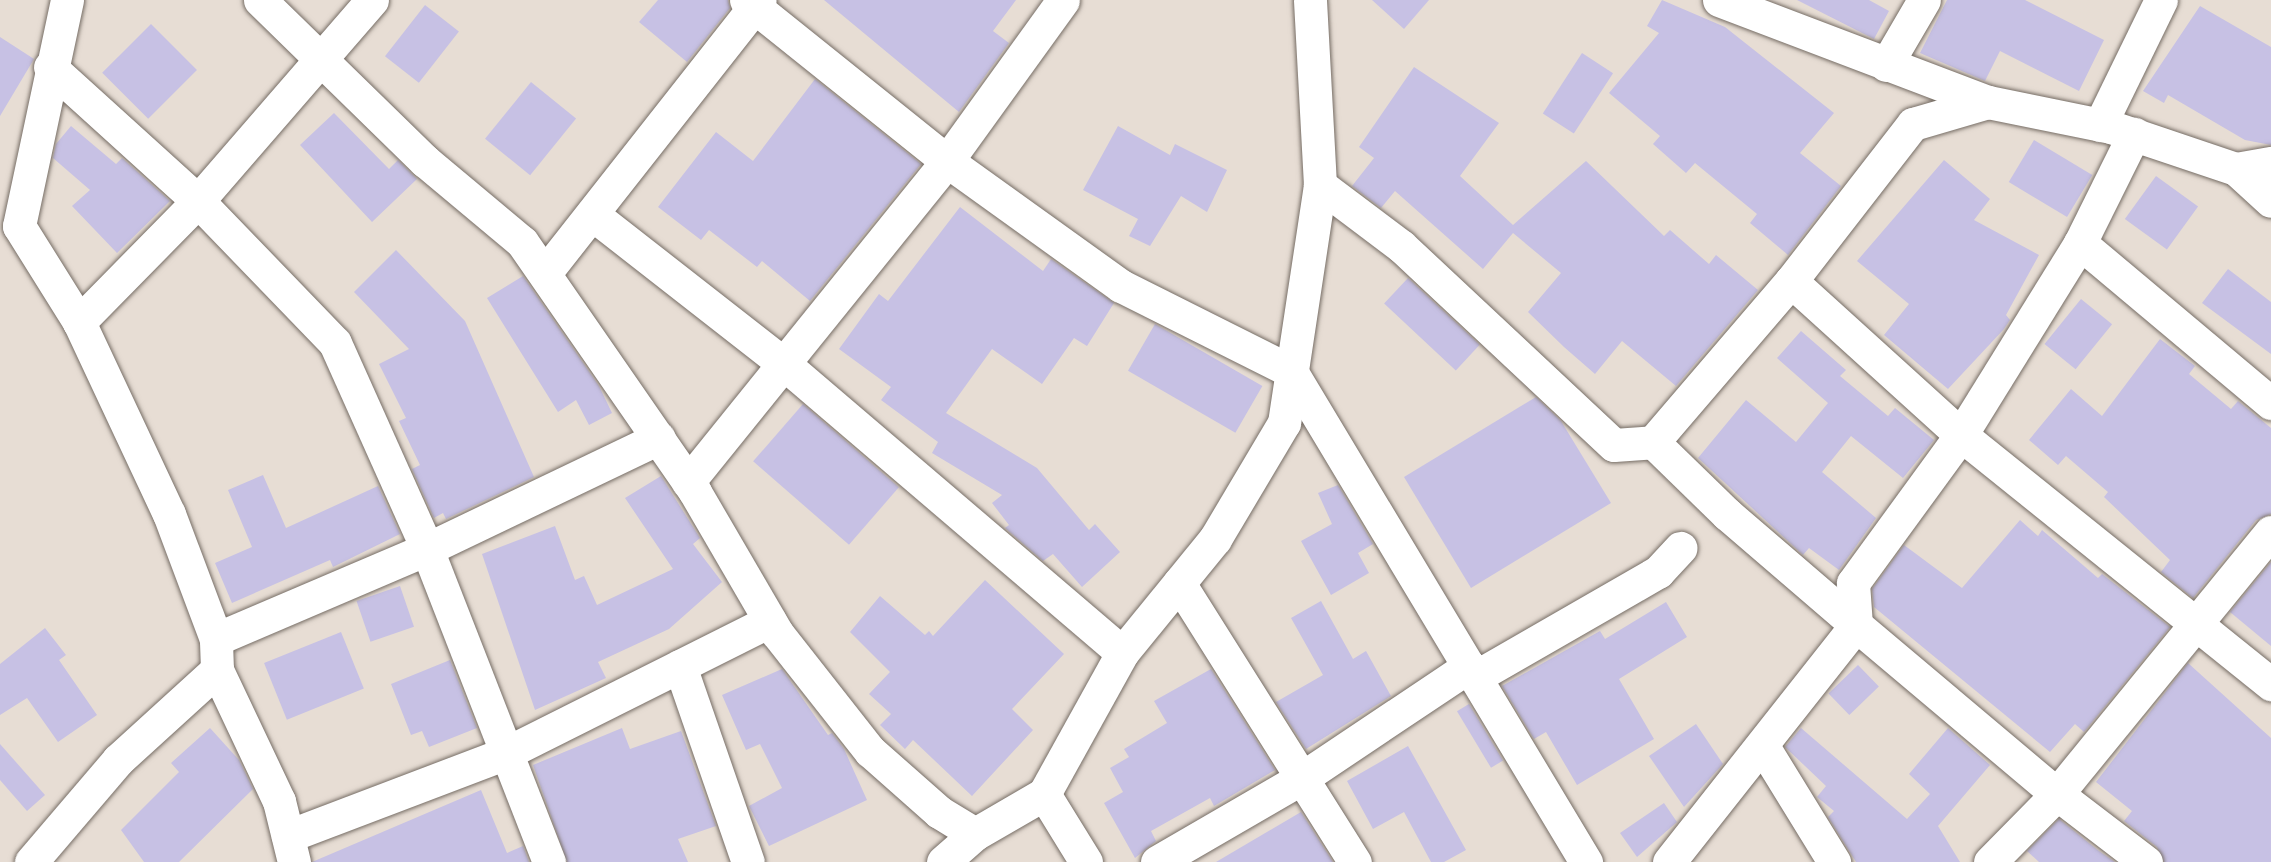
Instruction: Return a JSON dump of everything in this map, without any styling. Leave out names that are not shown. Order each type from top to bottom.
[{"type":"street","points":[[67,0],[10,215],[80,322],[169,513],[216,654],[279,801],[292,855],[507,753],[770,621]]},
{"type":"street","points":[[260,0],[425,161],[522,242],[688,482],[770,621],[870,751],[939,812],[975,834]]},
{"type":"street","points":[[80,322],[198,201],[372,0]]},
{"type":"street","points":[[688,482],[947,160],[1063,0]]},
{"type":"street","points":[[944,862],[975,834],[1044,794],[1122,654],[1215,539],[1284,423],[1320,185],[1310,0]]},
{"type":"street","points":[[1719,0],[1988,102],[2134,134],[2236,169],[2271,201]]},
{"type":"street","points":[[1886,65],[1924,0]]},
{"type":"street","points":[[2100,125],[2161,0]]},
{"type":"street","points":[[545,273],[754,2],[947,160],[1121,286],[1291,371],[1586,862]]},
{"type":"street","points":[[50,67],[198,201],[335,343],[427,549],[549,862]]},
{"type":"street","points":[[1320,185],[1401,246],[1614,445],[1653,442],[1791,281],[1913,124],[1988,102]]},
{"type":"street","points":[[1669,862],[1764,748],[1856,625],[1853,583],[1961,435],[2080,243],[2134,134]]},
{"type":"street","points":[[2236,169],[2271,164]]},
{"type":"street","points":[[592,214],[783,363],[1122,654]]},
{"type":"street","points":[[2080,243],[2271,403]]},
{"type":"street","points":[[1791,281],[1961,435],[2198,623],[2271,684]]},
{"type":"street","points":[[31,862],[118,760],[216,654],[658,438]]},
{"type":"street","points":[[1653,442],[1727,514],[1856,625],[2057,794],[2146,862]]},
{"type":"street","points":[[1990,862],[2057,794],[2271,532]]},
{"type":"street","points":[[1468,666],[1477,676],[1658,572],[1680,548]]},
{"type":"street","points":[[1179,583],[1355,862]]},
{"type":"street","points":[[680,666],[748,862]]},
{"type":"street","points":[[1157,862],[1302,778],[1468,666]]},
{"type":"street","points":[[1764,748],[1834,862]]},
{"type":"street","points":[[1044,794],[1086,862]]},
{"type":"building","points":[[658,0],[728,0],[730,8],[687,62],[639,22]]},
{"type":"building","points":[[824,0],[1016,0],[993,31],[1009,43],[959,112]]},
{"type":"building","points":[[1372,0],[1429,0],[1404,29]]},
{"type":"building","points":[[1662,0],[1725,27],[1834,113],[1800,153],[1841,186],[1788,255],[1750,223],[1757,214],[1695,163],[1686,173],[1653,144],[1660,136],[1609,93],[1659,33],[1647,26]]},
{"type":"building","points":[[1797,0],[1869,0],[1889,11],[1874,39]]},
{"type":"building","points":[[1947,0],[2025,0],[2104,40],[2079,91],[2000,51],[1985,81],[1920,53]]},
{"type":"building","points":[[425,5],[459,31],[419,83],[385,56]]},
{"type":"building","points":[[2200,6],[2271,47],[2271,145],[2245,140],[2168,95],[2164,103],[2143,91]]},
{"type":"building","points":[[151,24],[197,70],[148,119],[102,73]]},
{"type":"building","points":[[0,37],[34,59],[0,116]]},
{"type":"building","points":[[1582,53],[1613,73],[1574,134],[1543,113]]},
{"type":"building","points":[[1414,67],[1499,123],[1460,176],[1513,225],[1586,161],[1664,236],[1670,230],[1709,264],[1716,255],[1758,290],[1676,386],[1622,341],[1595,374],[1564,347],[1528,312],[1561,273],[1513,233],[1483,269],[1395,191],[1381,208],[1352,186],[1374,158],[1359,147]]},
{"type":"building","points":[[815,79],[921,164],[810,301],[762,261],[757,267],[709,230],[701,240],[658,207],[716,132],[753,161]]},
{"type":"building","points":[[531,82],[576,119],[530,175],[485,139]]},
{"type":"building","points":[[334,113],[389,169],[398,160],[417,179],[372,222],[300,145]]},
{"type":"building","points":[[71,126],[116,164],[122,158],[170,201],[117,253],[72,206],[90,190],[53,158],[56,144]]},
{"type":"building","points":[[1118,126],[1170,155],[1175,144],[1227,170],[1207,212],[1181,196],[1150,246],[1129,236],[1138,219],[1083,190]]},
{"type":"building","points":[[2034,140],[2092,175],[2067,217],[2009,182]]},
{"type":"building","points":[[1944,160],[1990,199],[1974,220],[2039,255],[2006,315],[2010,320],[2004,329],[1948,389],[1884,335],[1909,304],[1857,261]]},
{"type":"building","points":[[2156,176],[2198,207],[2167,249],[2125,219]]},
{"type":"building","points":[[960,207],[1043,271],[1051,259],[1114,303],[1087,346],[1074,338],[1042,384],[992,349],[946,413],[1037,468],[1089,530],[1095,524],[1120,552],[1082,587],[1053,554],[1043,561],[1005,528],[1009,525],[992,503],[1002,495],[932,453],[938,442],[881,400],[891,387],[839,349],[879,294],[888,301]]},
{"type":"building","points":[[396,250],[465,321],[534,477],[446,519],[443,513],[434,518],[412,469],[420,465],[399,421],[406,418],[379,364],[409,349],[354,292]]},
{"type":"building","points":[[2228,269],[2271,302],[2271,354],[2202,303]]},
{"type":"building","points":[[523,276],[599,386],[612,413],[589,425],[576,400],[558,412],[487,298]]},
{"type":"building","points":[[1408,278],[1480,345],[1456,370],[1384,304]]},
{"type":"building","points":[[2081,299],[2112,324],[2076,369],[2044,344]]},
{"type":"building","points":[[1155,324],[1262,386],[1235,433],[1128,371]]},
{"type":"building","points":[[1801,331],[1846,370],[1840,376],[1888,416],[1895,408],[1934,440],[1903,478],[1851,436],[1822,472],[1876,518],[1839,570],[1809,548],[1803,555],[1698,458],[1746,400],[1796,442],[1828,403],[1777,358]]},
{"type":"building","points":[[2160,339],[2195,366],[2189,374],[2231,409],[2238,401],[2271,428],[2271,514],[2256,520],[2193,598],[2161,572],[2170,560],[2104,497],[2108,492],[2066,456],[2058,465],[2029,440],[2071,389],[2102,416]]},
{"type":"building","points":[[1536,397],[1561,421],[1611,503],[1471,588],[1404,477]]},
{"type":"building","points":[[803,404],[899,487],[849,545],[753,461]]},
{"type":"building","points":[[263,475],[286,528],[378,486],[400,534],[333,567],[330,560],[232,603],[215,563],[252,547],[228,490]]},
{"type":"building","points":[[661,476],[700,538],[693,544],[722,582],[669,629],[598,662],[606,678],[535,710],[482,554],[555,526],[575,580],[584,576],[597,605],[673,569],[625,498]]},
{"type":"building","points":[[1338,485],[1373,544],[1358,553],[1369,573],[1331,595],[1301,541],[1332,524],[1318,493]]},
{"type":"building","points":[[2020,520],[2038,536],[2042,530],[2098,578],[2102,574],[2170,627],[2084,732],[2075,724],[2050,752],[1874,607],[1872,589],[1904,545],[1962,588]]},
{"type":"building","points":[[2271,562],[2271,646],[2230,612]]},
{"type":"building","points":[[985,580],[1064,654],[1012,709],[1033,730],[972,796],[913,740],[905,749],[880,725],[891,714],[869,694],[890,672],[850,632],[880,596],[925,635],[929,631],[933,636]]},
{"type":"building","points":[[400,586],[414,627],[371,642],[357,601]]},
{"type":"building","points":[[1321,601],[1353,659],[1366,651],[1391,696],[1306,749],[1276,702],[1323,675],[1291,618]]},
{"type":"building","points":[[1666,602],[1687,637],[1619,679],[1654,739],[1577,785],[1546,732],[1534,739],[1502,686],[1600,631],[1605,639]]},
{"type":"building","points":[[45,628],[66,655],[59,660],[97,715],[58,742],[27,698],[0,715],[0,664]]},
{"type":"building","points":[[341,632],[364,689],[287,720],[264,663]]},
{"type":"building","points":[[450,660],[477,728],[429,747],[422,731],[411,735],[391,684]]},
{"type":"building","points":[[2188,663],[2271,738],[2271,862],[2164,862],[2157,847],[2124,821],[2132,811],[2096,782]]},
{"type":"building","points":[[1858,665],[1879,687],[1849,715],[1829,693]]},
{"type":"building","points":[[782,669],[828,735],[832,733],[844,749],[867,800],[769,846],[749,806],[782,788],[760,744],[746,750],[722,695]]},
{"type":"building","points":[[1211,669],[1275,770],[1214,806],[1210,798],[1151,831],[1156,841],[1135,858],[1104,803],[1123,792],[1110,768],[1129,757],[1124,749],[1167,723],[1154,701]]},
{"type":"building","points":[[1469,704],[1503,761],[1491,768],[1457,711]]},
{"type":"building","points":[[1696,724],[1723,764],[1684,807],[1649,756]]},
{"type":"building","points":[[210,728],[239,760],[253,789],[179,862],[144,862],[121,830],[179,772],[171,763]]},
{"type":"building","points":[[622,728],[630,749],[681,731],[716,826],[678,839],[688,862],[567,862],[533,765]]},
{"type":"building","points":[[1801,728],[1907,819],[1930,794],[1909,774],[1948,728],[1990,765],[1938,826],[1960,862],[1856,862],[1828,817],[1834,811],[1817,797],[1826,786],[1785,747]]},
{"type":"building","points":[[0,744],[45,795],[27,811],[0,780]]},
{"type":"building","points":[[1408,746],[1466,850],[1444,862],[1431,862],[1404,812],[1373,829],[1347,781]]},
{"type":"building","points":[[481,790],[507,853],[523,846],[529,862],[312,862]]},
{"type":"building","points":[[1664,803],[1677,822],[1637,857],[1620,833]]},
{"type":"building","points":[[1301,812],[1333,862],[1216,862]]},
{"type":"building","points":[[2059,819],[2115,862],[2039,862],[2027,851]]}]
